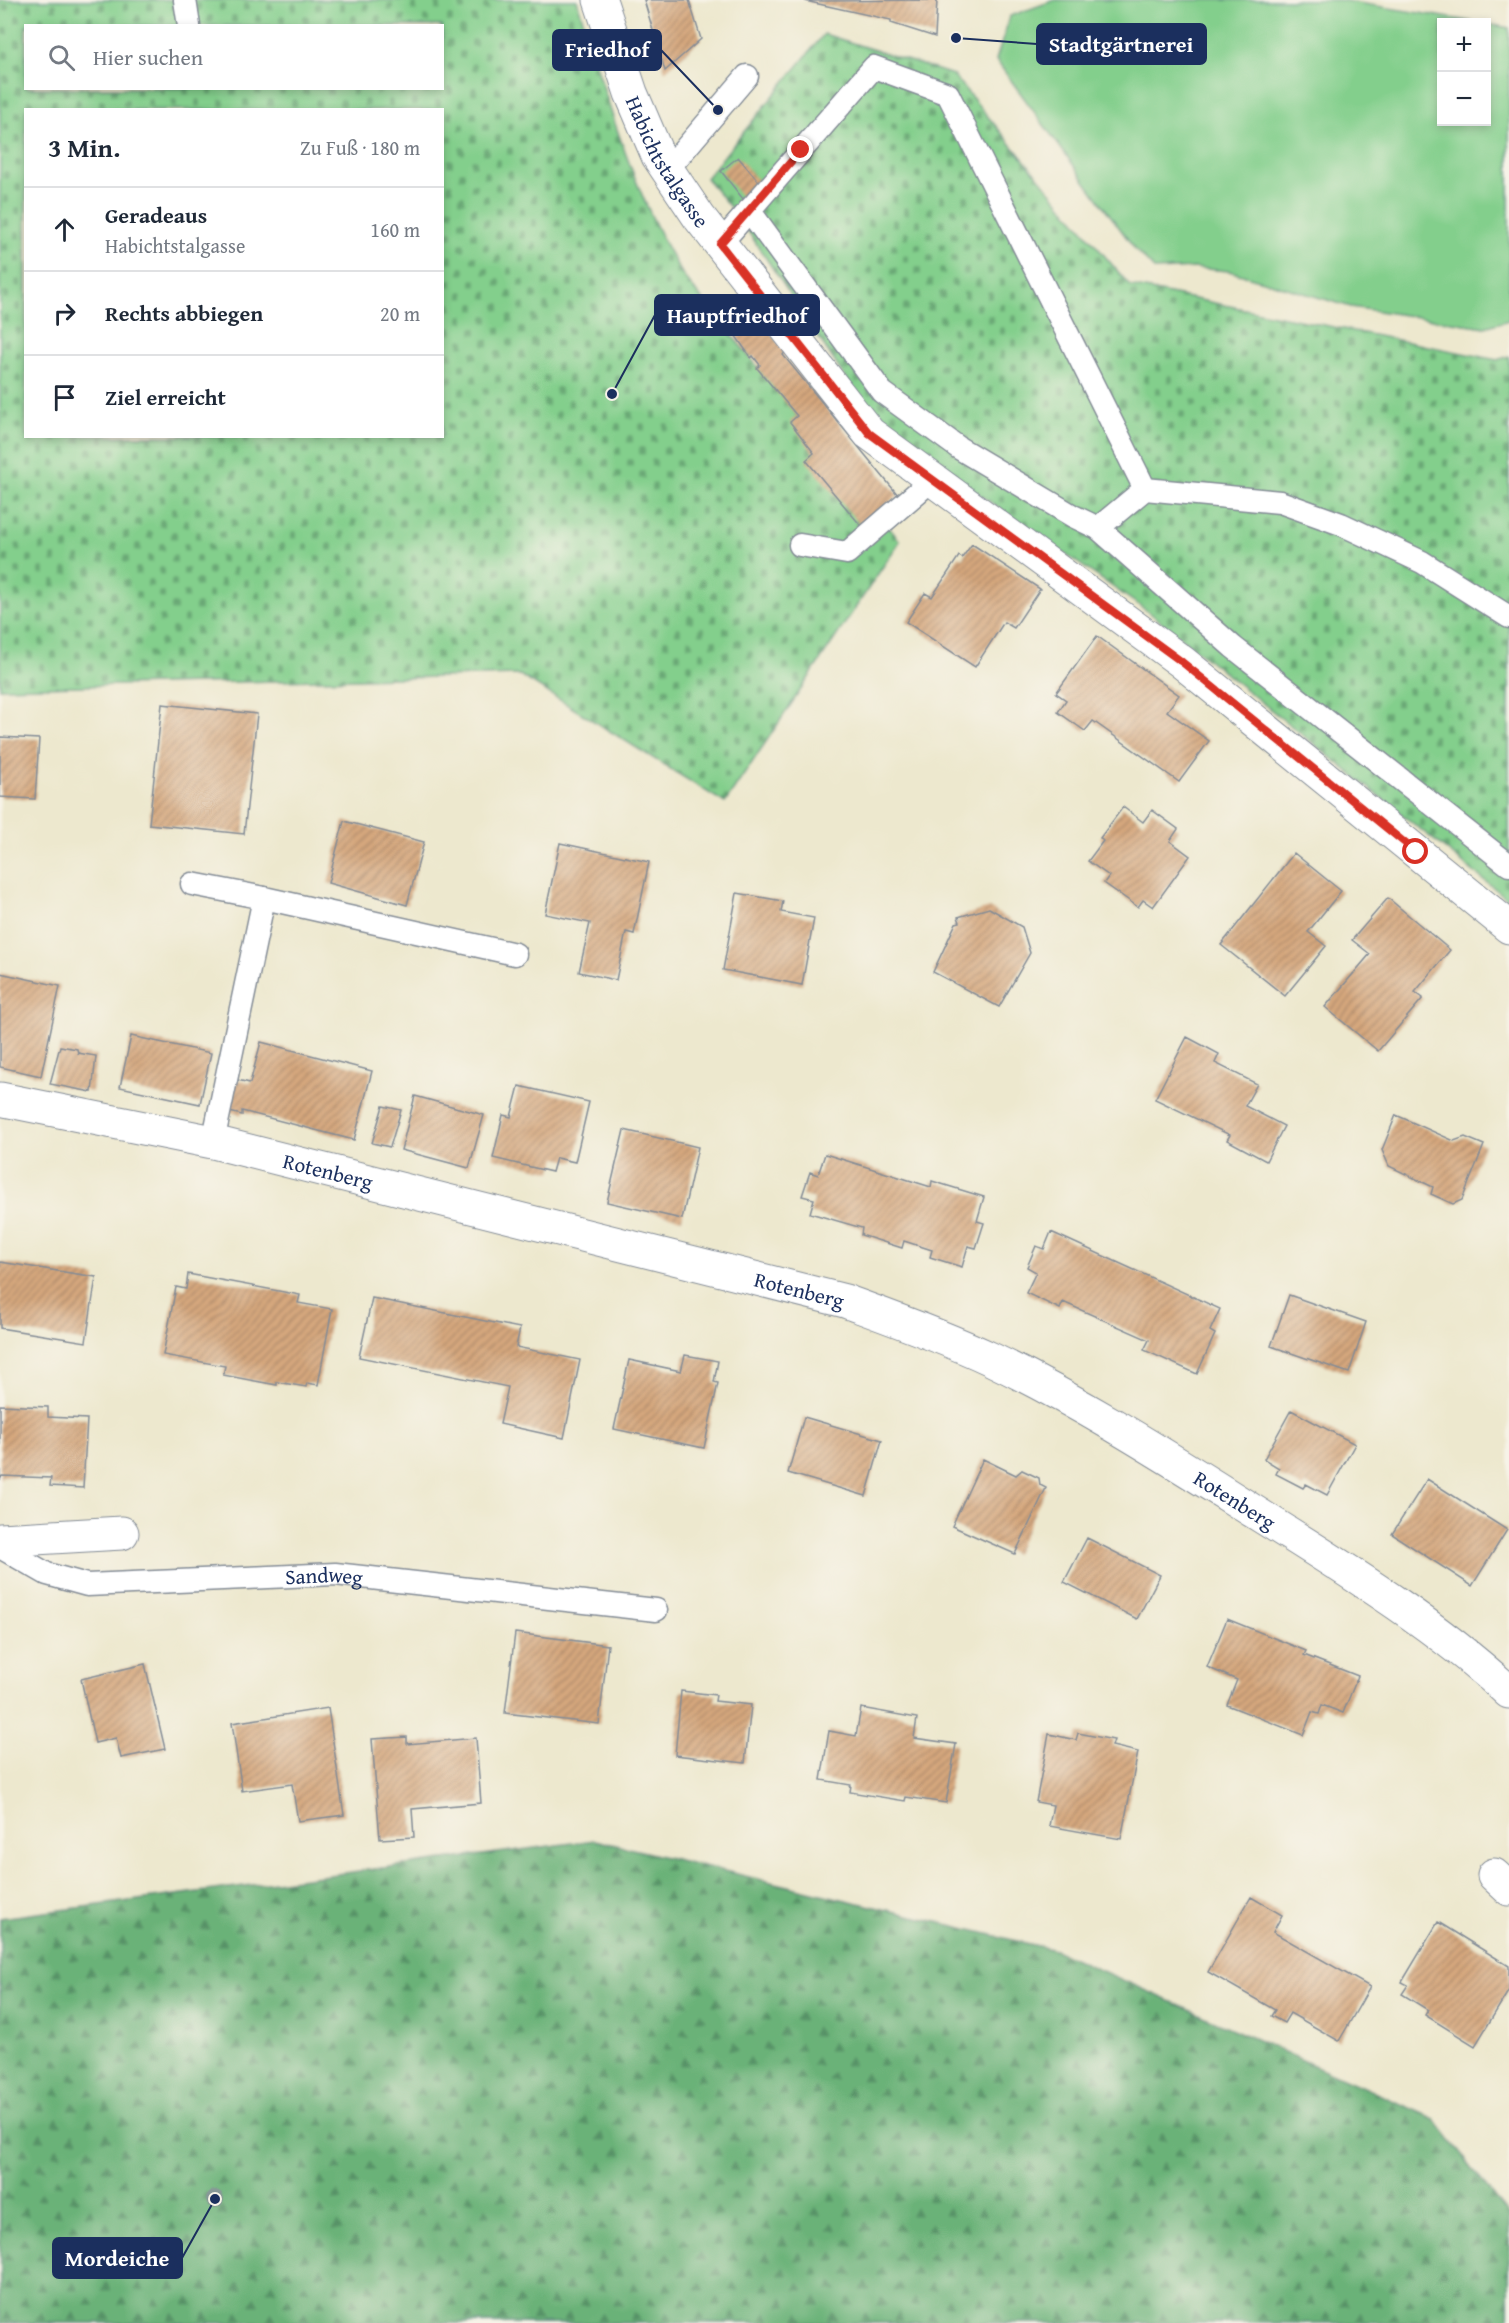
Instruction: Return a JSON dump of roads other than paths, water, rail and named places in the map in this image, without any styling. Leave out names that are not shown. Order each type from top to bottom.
[{"type":"street","name":"Habichtstalgasse","points":[[600,0],[631,93],[658,156],[720,244],[869,433],[1182,662],[1509,927]]},
{"type":"street","name":"Rotenberg","points":[[0,1099],[213,1142],[845,1301],[914,1326],[999,1364],[1187,1469],[1400,1605],[1480,1665],[1509,1692]]},
{"type":"street","points":[[0,1540],[122,1533]]},
{"type":"lane","points":[[185,0],[189,24]]},
{"type":"lane","points":[[720,244],[874,67],[948,94],[1145,489]]},
{"type":"lane","points":[[667,170],[747,76]]},
{"type":"lane","points":[[749,210],[882,392],[959,448],[1073,516],[1098,528],[1233,647],[1509,865]]},
{"type":"lane","points":[[800,545],[847,553],[933,479]]},
{"type":"lane","points":[[1098,528],[1145,489],[1280,502],[1341,524],[1422,562],[1509,617]]},
{"type":"lane","points":[[192,884],[515,954]]},
{"type":"lane","points":[[213,1142],[264,898]]},
{"type":"lane","name":"Sandweg","points":[[0,1547],[47,1574],[87,1585],[335,1574],[656,1610]]},
{"type":"place","name":"Stadtgärtnerei","points":[[956,38]]},
{"type":"place","name":"Friedhof","points":[[718,110]]},
{"type":"place","name":"Hauptfriedhof","points":[[612,394]]},
{"type":"place","name":"Mordeiche","points":[[215,2199]]}]
